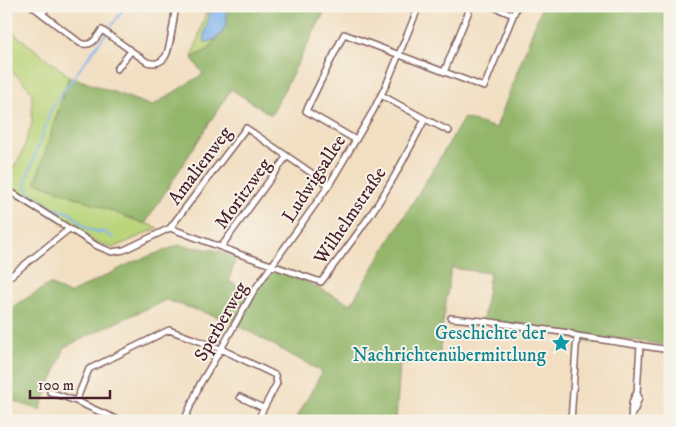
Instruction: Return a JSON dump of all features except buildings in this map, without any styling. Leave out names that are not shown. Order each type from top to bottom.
[{"type":"street","points":[[32,6],[80,43],[89,45],[102,30],[147,62],[152,63],[157,63],[165,58],[167,54],[176,6]]},
{"type":"street","points":[[42,14],[48,6]]},
{"type":"street","points":[[444,72],[471,6]]},
{"type":"street","points":[[492,6],[513,15]]},
{"type":"street","points":[[356,140],[306,111],[344,34],[484,87],[517,6]]},
{"type":"street","name":"Ludwigsallee","points":[[272,265],[329,185],[356,140],[387,83],[418,7]]},
{"type":"street","points":[[117,69],[131,51]]},
{"type":"street","points":[[381,95],[449,131]]},
{"type":"street","name":"Wilhelmstraße","points":[[272,265],[321,282],[372,213],[394,178],[425,119]]},
{"type":"street","name":"Amalienweg","points":[[170,228],[246,128],[329,185]]},
{"type":"street","name":"Moritzweg","points":[[221,247],[287,156]]},
{"type":"street","points":[[6,189],[97,246],[112,252],[124,250],[170,228],[272,265]]},
{"type":"street","points":[[6,276],[8,278],[69,229]]},
{"type":"street","name":"Sperberweg","points":[[184,421],[200,384],[253,292],[272,265]]},
{"type":"street","points":[[451,318],[569,333],[577,336],[670,350]]},
{"type":"street","points":[[76,402],[89,369],[169,330],[221,349],[275,375],[277,383],[257,421]]},
{"type":"street","points":[[572,421],[577,336]]},
{"type":"street","points":[[630,421],[639,398],[637,393],[640,345]]},
{"type":"street","points":[[50,392],[120,421]]},
{"type":"street","points":[[240,397],[263,408]]},
{"type":"green space","points":[[208,6],[212,6],[210,42],[216,39],[209,49],[192,58]]},
{"type":"green space","points":[[223,6],[327,7],[271,115],[231,89],[145,224],[36,182],[69,76],[152,106],[203,74],[192,58],[209,49],[223,31],[227,16]]},
{"type":"green space","points":[[542,6],[666,6],[670,20],[670,331],[665,345],[610,337],[609,345],[581,341],[546,329],[483,321],[490,273],[451,268],[439,364],[400,363],[396,421],[295,421],[322,372],[252,333],[218,317],[166,300],[65,347],[40,410],[14,401],[6,419],[6,311],[50,284],[69,294],[133,262],[179,245],[219,251],[236,257],[229,281],[253,295],[272,265],[351,304],[464,118],[496,128]]},
{"type":"green space","points":[[6,27],[69,76],[36,182],[158,228],[113,248],[95,242],[26,198],[6,189],[6,179],[22,154],[32,123],[32,92],[19,77],[6,67]]},
{"type":"water","points":[[212,6],[223,6],[227,15],[227,23],[217,38],[205,42],[204,36]]},
{"type":"waterway","points":[[113,238],[105,232],[97,232],[87,228],[70,213],[53,208],[29,192],[25,183],[52,107],[126,6]]},
{"type":"place","name":"Geschichte der Nachrichtenübermittlung","points":[[561,343]]}]
